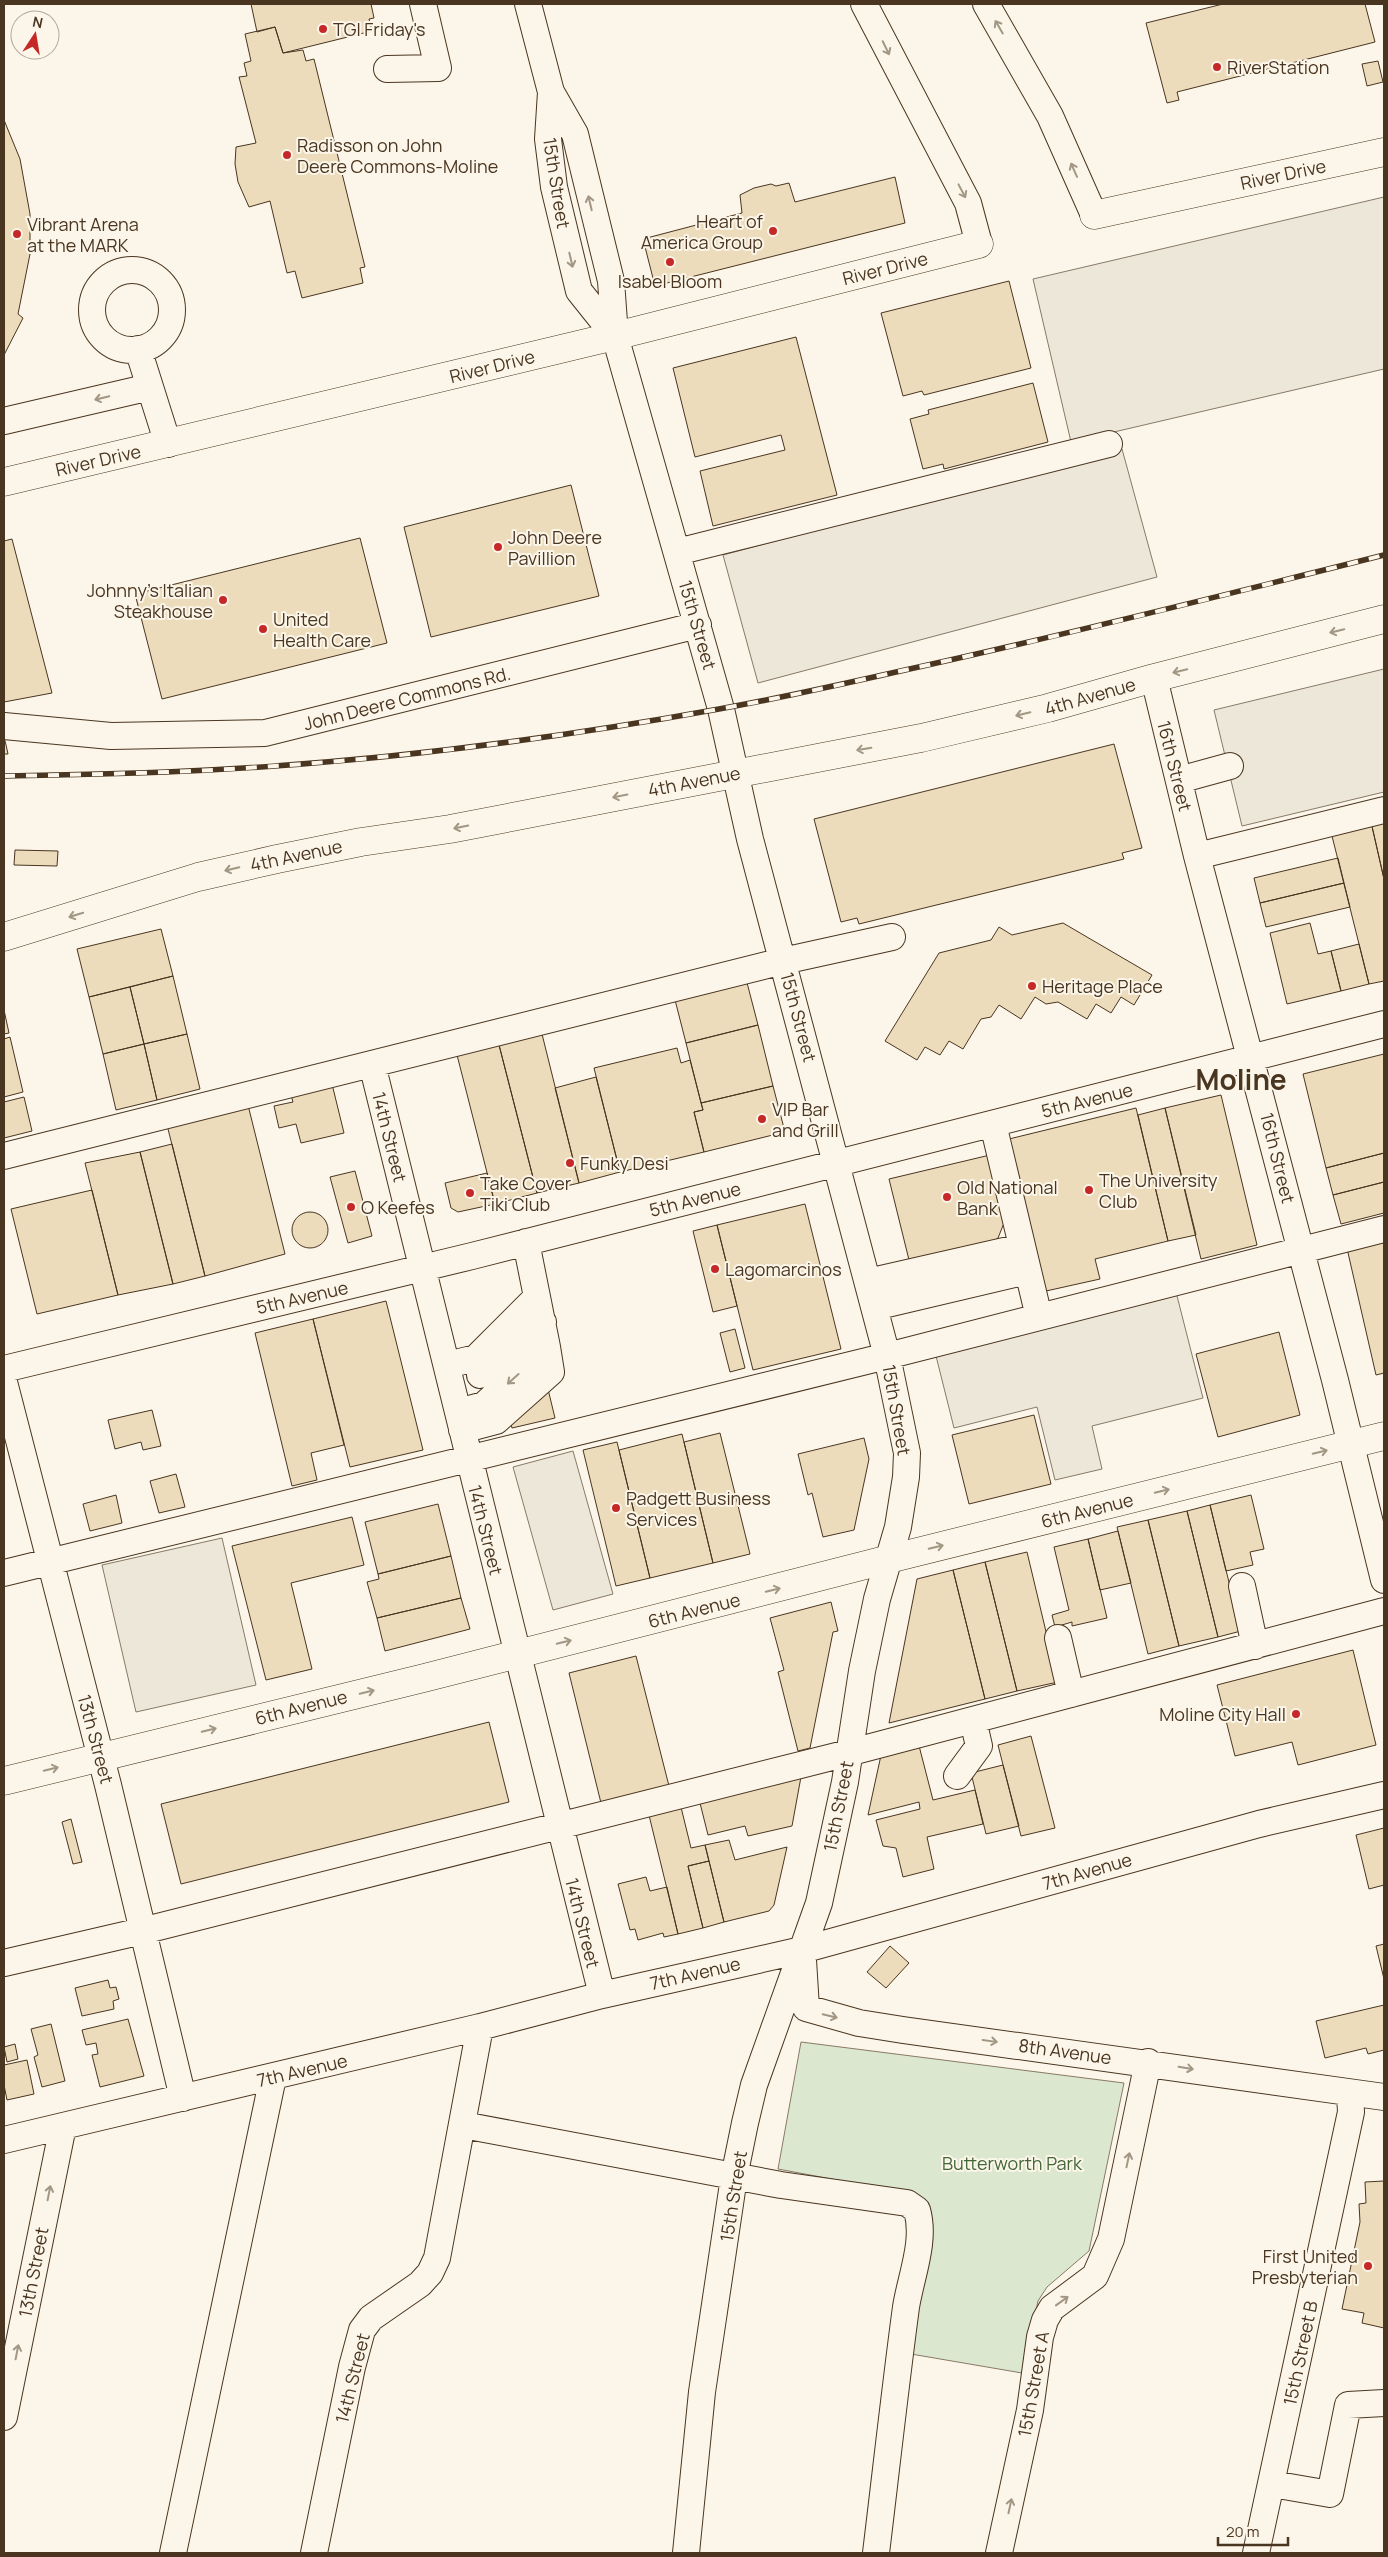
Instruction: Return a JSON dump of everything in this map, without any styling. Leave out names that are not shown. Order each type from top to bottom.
[{"type":"main road","name":"River Drive","points":[[1094,215],[1384,152]]},
{"type":"main road","name":"River Drive","points":[[4,482],[615,336],[979,244]]},
{"type":"main road","name":"4th Avenue","points":[[4,937],[198,877],[278,858],[361,842],[450,829],[921,738],[1048,708],[1154,678],[1384,619]]},
{"type":"main road","name":"6th Avenue","points":[[4,1781],[517,1655],[889,1559],[1384,1436]]},
{"type":"street","points":[[387,69],[438,68],[424,4]]},
{"type":"street","name":"15th Street","points":[[528,4],[551,92],[575,134],[610,281],[615,336],[698,625],[737,773],[750,839],[838,1163],[847,1205],[887,1356],[907,1452],[906,1477],[898,1527],[877,1599],[848,1753],[845,1782],[819,1903],[754,2085],[734,2177],[702,2392],[686,2553]]},
{"type":"street","points":[[864,4],[968,203],[979,244]]},
{"type":"street","points":[[986,4],[1050,116],[1094,215]]},
{"type":"street","points":[[138,349],[168,444]]},
{"type":"street","points":[[4,421],[150,387]]},
{"type":"street","points":[[676,552],[1109,444]]},
{"type":"street","name":"John Deere Commons Rd.","points":[[5,736],[265,733],[698,625]]},
{"type":"street","name":"16th Street","points":[[1154,678],[1198,856],[1302,1250],[1384,1580]]},
{"type":"street","points":[[1179,780],[1230,766]]},
{"type":"street","points":[[1198,856],[1384,810]]},
{"type":"street","points":[[4,1156],[783,961],[892,937]]},
{"type":"street","name":"5th Avenue","points":[[4,1369],[526,1242],[1384,1024]]},
{"type":"street","name":"14th Street","points":[[372,1064],[558,1824],[602,1995]]},
{"type":"street","points":[[993,1124],[1039,1317]]},
{"type":"street","points":[[4,1573],[887,1356],[1384,1229]]},
{"type":"street","points":[[460,1421],[484,1405],[548,1348],[526,1242]]},
{"type":"street","points":[[873,1301],[1026,1265]]},
{"type":"street","points":[[873,1301],[1026,1265]]},
{"type":"street","points":[[449,1373],[476,1358],[537,1296]]},
{"type":"street","points":[[449,1373],[482,1374],[543,1322]]},
{"type":"street","name":"13th Street","points":[[4,1382],[101,1758],[184,2098]]},
{"type":"street","points":[[1242,1586],[1255,1646]]},
{"type":"street","points":[[4,1963],[142,1931],[558,1824],[848,1753],[1384,1611]]},
{"type":"street","points":[[1058,1638],[1071,1694]]},
{"type":"street","points":[[957,1776],[979,1746],[973,1720]]},
{"type":"street","name":"7th Avenue","points":[[4,2140],[480,2028],[602,1995],[802,1950],[1259,1824],[1384,1795]]},
{"type":"street","name":"8th Avenue","points":[[802,1950],[806,2008],[820,2014],[903,2030],[1148,2062],[1322,2090],[1384,2097]]},
{"type":"street","name":"14th Street","points":[[314,2553],[352,2367],[362,2330],[371,2318],[403,2297],[430,2273],[437,2258],[480,2028]]},
{"type":"street","name":"15th Street A","points":[[999,2553],[1030,2410],[1042,2329],[1052,2308],[1095,2276],[1103,2261],[1111,2239],[1148,2062]]},
{"type":"street","points":[[173,2553],[272,2077]]},
{"type":"street","name":"15th Street B","points":[[1256,2553],[1351,2112],[1350,2094]]},
{"type":"street","name":"13th Street","points":[[4,2417],[63,2126]]},
{"type":"street","points":[[463,2126],[734,2177],[907,2203],[917,2210],[920,2222],[918,2244],[906,2306],[876,2553]]},
{"type":"street","points":[[1272,2484],[1330,2494],[1348,2405],[1384,2403]]},
{"type":"green space","name":"Butterworth Park","points":[[801,2042],[1124,2083],[1089,2251],[1047,2287],[1038,2301],[1022,2373],[911,2354],[930,2227],[880,2188],[778,2169]]},
{"type":"shaded area","points":[[1384,197],[1384,369],[1071,442],[1033,279]]},
{"type":"shaded area","points":[[1122,449],[1157,577],[758,683],[723,555]]},
{"type":"shaded area","points":[[1384,669],[1384,792],[1242,826],[1214,710]]},
{"type":"shaded area","points":[[1176,1292],[1203,1398],[1092,1426],[1102,1469],[1055,1480],[1037,1407],[954,1428],[935,1352]]},
{"type":"shaded area","points":[[573,1451],[613,1594],[553,1610],[513,1467]]},
{"type":"shaded area","points":[[222,1538],[256,1685],[136,1712],[102,1565]]},
{"type":"building","name":"TGI Friday's","points":[[251,4],[371,4],[374,18],[369,19],[372,31],[283,53],[275,27],[257,32]]},
{"type":"building","name":"RiverStation","points":[[1223,4],[1365,4],[1375,42],[1177,92],[1179,100],[1167,103],[1146,23]]},
{"type":"building","name":"Radisson on John Deere Commons-Moline","points":[[275,27],[283,53],[303,50],[306,61],[314,59],[365,267],[360,268],[363,283],[302,298],[295,271],[287,273],[270,201],[249,207],[238,182],[235,164],[236,147],[256,143],[239,77],[247,76],[244,63],[251,61],[245,34]]},
{"type":"building","points":[[1378,61],[1383,82],[1367,86],[1362,64]]},
{"type":"building","name":"Vibrant Arena at the MARK","points":[[4,120],[20,159],[30,214],[30,254],[18,314],[23,318],[4,355]]},
{"type":"building","name":"Heart of America Group","points":[[895,177],[905,223],[655,286],[643,239],[742,213],[740,195],[754,188],[771,184],[776,186],[789,183],[795,202]]},
{"type":"building","points":[[1009,281],[1031,368],[924,395],[922,391],[903,396],[881,313]]},
{"type":"building","points":[[796,337],[837,495],[713,526],[700,471],[785,450],[781,435],[695,457],[673,368]]},
{"type":"building","points":[[1033,383],[1048,442],[944,469],[943,464],[923,469],[910,419],[929,414],[928,410]]},
{"type":"building","name":"John Deere Pavillion","points":[[571,485],[599,596],[431,637],[404,527]]},
{"type":"building","name":"United Health Care","points":[[360,538],[387,643],[162,699],[135,594]]},
{"type":"building","points":[[12,539],[52,693],[4,702],[4,541]]},
{"type":"building","points":[[4,737],[6,745],[8,754],[4,754]]},
{"type":"building","points":[[1114,744],[1142,848],[1122,853],[1124,859],[859,924],[857,918],[841,922],[814,819]]},
{"type":"building","points":[[1384,819],[1384,879],[1371,822]]},
{"type":"building","points":[[1371,822],[1384,879],[1384,981],[1369,984],[1331,832]]},
{"type":"building","points":[[15,850],[58,851],[57,866],[14,865]]},
{"type":"building","points":[[1338,858],[1344,883],[1260,903],[1254,878]]},
{"type":"building","points":[[1344,883],[1350,907],[1266,927],[1260,903]]},
{"type":"building","name":"Heritage Place","points":[[1063,923],[1152,975],[1134,1005],[1121,997],[1111,1013],[1096,1004],[1087,1019],[1058,1002],[1046,1004],[1035,997],[1021,1019],[999,1005],[991,1017],[981,1019],[963,1049],[949,1041],[940,1055],[925,1047],[917,1060],[885,1041],[939,953],[991,940],[999,927],[1012,935]]},
{"type":"building","points":[[1310,923],[1318,954],[1331,951],[1341,991],[1287,1004],[1270,933]]},
{"type":"building","points":[[161,929],[173,976],[89,997],[77,949]]},
{"type":"building","points":[[1359,944],[1369,984],[1341,991],[1331,951]]},
{"type":"building","points":[[745,975],[758,1025],[686,1043],[673,992]]},
{"type":"building","points":[[173,976],[187,1034],[144,1044],[130,987]]},
{"type":"building","points":[[130,987],[144,1044],[103,1054],[89,997]]},
{"type":"building","points":[[4,1010],[9,1033],[4,1034]]},
{"type":"building","points":[[758,1025],[773,1086],[701,1103],[686,1043]]},
{"type":"building","points":[[541,1030],[579,1183],[537,1193],[498,1041]]},
{"type":"building","points":[[187,1034],[200,1089],[157,1100],[144,1044]]},
{"type":"building","points":[[10,1037],[23,1092],[4,1097],[4,1039]]},
{"type":"building","points":[[498,1041],[537,1193],[495,1204],[456,1051]]},
{"type":"building","points":[[144,1044],[157,1100],[116,1110],[103,1054]]},
{"type":"building","points":[[677,1048],[681,1063],[690,1060],[703,1110],[694,1112],[704,1152],[620,1172],[594,1068]]},
{"type":"building","points":[[1384,1054],[1384,1153],[1326,1168],[1303,1074]]},
{"type":"building","points":[[596,1077],[620,1172],[579,1183],[555,1088]]},
{"type":"building","points":[[332,1084],[344,1133],[301,1143],[296,1124],[279,1128],[274,1106],[293,1102],[289,1088]]},
{"type":"building","points":[[773,1086],[785,1132],[704,1152],[694,1112],[703,1110],[701,1103]]},
{"type":"building","points":[[1221,1095],[1257,1245],[1201,1259],[1165,1108]]},
{"type":"building","points":[[24,1097],[32,1131],[4,1138],[4,1102]]},
{"type":"building","points":[[247,1101],[285,1254],[205,1276],[166,1121]]},
{"type":"building","name":"The University Club","points":[[1136,1108],[1168,1241],[1095,1259],[1100,1279],[1046,1291],[1009,1139]]},
{"type":"building","points":[[1165,1108],[1196,1235],[1168,1241],[1138,1115]]},
{"type":"building","points":[[172,1144],[205,1276],[173,1284],[140,1152]]},
{"type":"building","points":[[140,1152],[173,1284],[118,1295],[85,1163]]},
{"type":"building","points":[[1384,1153],[1384,1182],[1333,1195],[1326,1168]]},
{"type":"building","name":"Old National Bank","points":[[990,1155],[1004,1223],[998,1238],[988,1245],[910,1264],[889,1179]]},
{"type":"building","name":"O Keefes","points":[[355,1171],[372,1236],[348,1243],[330,1177]]},
{"type":"building","name":"Take Cover Tiki Club","points":[[487,1173],[495,1204],[458,1212],[451,1208],[445,1183]]},
{"type":"building","points":[[1384,1182],[1384,1213],[1341,1224],[1333,1195]]},
{"type":"building","points":[[92,1190],[118,1295],[37,1314],[11,1209]]},
{"type":"building","points":[[805,1204],[841,1349],[753,1370],[717,1225]]},
{"type":"building","points":[[310,1212],[317,1213],[323,1217],[327,1223],[327,1237],[323,1243],[317,1247],[310,1248],[303,1247],[297,1243],[293,1237],[292,1230],[293,1223],[297,1217],[303,1213]]},
{"type":"building","name":"Lagomarcinos","points":[[717,1225],[737,1306],[713,1312],[693,1231]]},
{"type":"building","points":[[1384,1234],[1384,1373],[1376,1375],[1346,1244]]},
{"type":"building","points":[[386,1301],[423,1450],[350,1467],[313,1319]]},
{"type":"building","points":[[313,1319],[344,1445],[311,1453],[317,1480],[292,1486],[255,1333]]},
{"type":"building","points":[[735,1329],[745,1368],[730,1372],[720,1333]]},
{"type":"building","points":[[1279,1332],[1300,1415],[1218,1437],[1196,1354]]},
{"type":"building","points":[[546,1381],[555,1418],[512,1428],[509,1417]]},
{"type":"building","points":[[152,1410],[161,1446],[143,1450],[141,1442],[115,1449],[108,1420]]},
{"type":"building","points":[[1034,1415],[1051,1484],[969,1504],[952,1435]]},
{"type":"building","points":[[720,1433],[750,1554],[713,1563],[684,1442]]},
{"type":"building","points":[[682,1434],[713,1563],[650,1578],[619,1450]]},
{"type":"building","points":[[864,1438],[869,1459],[854,1530],[823,1537],[812,1493],[808,1495],[798,1454]]},
{"type":"building","points":[[617,1442],[650,1578],[616,1586],[583,1450]]},
{"type":"building","points":[[176,1474],[185,1507],[159,1513],[150,1481]]},
{"type":"building","points":[[116,1495],[122,1523],[90,1531],[83,1504]]},
{"type":"building","points":[[1251,1495],[1264,1549],[1250,1552],[1253,1565],[1226,1571],[1210,1505]]},
{"type":"building","points":[[438,1504],[451,1556],[378,1574],[365,1522]]},
{"type":"building","points":[[1210,1505],[1241,1631],[1218,1637],[1187,1511]]},
{"type":"building","points":[[1187,1511],[1218,1637],[1179,1646],[1148,1520]]},
{"type":"building","points":[[352,1517],[364,1565],[291,1583],[312,1669],[266,1680],[232,1546]]},
{"type":"building","points":[[1148,1520],[1179,1646],[1148,1654],[1117,1527]]},
{"type":"building","points":[[1118,1531],[1131,1583],[1100,1590],[1088,1539]]},
{"type":"building","points":[[1088,1539],[1107,1618],[1072,1626],[1072,1622],[1055,1627],[1052,1615],[1069,1610],[1054,1547]]},
{"type":"building","points":[[1027,1552],[1058,1682],[1017,1691],[985,1562]]},
{"type":"building","points":[[451,1556],[461,1598],[377,1618],[367,1582],[379,1579],[378,1574]]},
{"type":"building","points":[[985,1562],[1017,1691],[985,1699],[953,1570]]},
{"type":"building","points":[[953,1570],[985,1699],[889,1723],[917,1579]]},
{"type":"building","points":[[461,1598],[470,1629],[385,1651],[377,1618]]},
{"type":"building","points":[[831,1602],[838,1631],[833,1632],[810,1748],[798,1751],[778,1672],[784,1670],[770,1618]]},
{"type":"building","name":"Moline City Hall","points":[[1353,1650],[1376,1745],[1298,1765],[1292,1742],[1235,1756],[1217,1685]]},
{"type":"building","points":[[636,1656],[669,1786],[601,1803],[569,1673]]},
{"type":"building","points":[[489,1722],[509,1802],[181,1884],[161,1804]]},
{"type":"building","points":[[1031,1736],[1055,1828],[1021,1836],[998,1745]]},
{"type":"building","points":[[917,1738],[933,1800],[975,1790],[983,1824],[927,1837],[934,1869],[903,1877],[896,1848],[883,1846],[876,1820],[920,1809],[919,1802],[868,1815],[883,1746]]},
{"type":"building","points":[[1003,1765],[1019,1826],[986,1834],[971,1773]]},
{"type":"building","points":[[803,1766],[792,1826],[748,1836],[745,1826],[708,1835],[697,1791]]},
{"type":"building","points":[[679,1799],[691,1848],[705,1845],[709,1861],[688,1866],[703,1928],[678,1934],[647,1807]]},
{"type":"building","points":[[71,1819],[82,1862],[73,1864],[62,1822]]},
{"type":"building","points":[[1384,1828],[1384,1885],[1369,1889],[1356,1835]]},
{"type":"building","points":[[729,1840],[735,1860],[787,1847],[774,1905],[769,1911],[724,1922],[705,1845]]},
{"type":"building","points":[[709,1861],[724,1922],[703,1928],[688,1866]]},
{"type":"building","points":[[646,1877],[650,1891],[667,1887],[678,1934],[664,1937],[663,1933],[638,1940],[635,1929],[630,1930],[618,1884]]},
{"type":"building","points":[[1384,1944],[1384,1979],[1376,1946]]},
{"type":"building","points":[[890,1946],[909,1963],[886,1988],[867,1972]]},
{"type":"building","points":[[108,1980],[110,1988],[116,1987],[119,1999],[113,2001],[114,2009],[82,2016],[75,1988]]},
{"type":"building","points":[[1384,2005],[1384,2050],[1368,2054],[1366,2048],[1325,2058],[1316,2021]]},
{"type":"building","points":[[128,2019],[144,2076],[100,2087],[92,2055],[98,2054],[96,2043],[86,2045],[82,2030]]},
{"type":"building","points":[[51,2024],[65,2081],[42,2087],[34,2057],[38,2055],[31,2029]]},
{"type":"building","points":[[15,2044],[18,2059],[7,2062],[4,2047]]},
{"type":"building","points":[[27,2060],[34,2094],[7,2100],[4,2085],[4,2065]]},
{"type":"building","name":"First United Presbyterian","points":[[1384,2181],[1384,2328],[1362,2323],[1364,2313],[1342,2309],[1360,2222],[1359,2204],[1366,2203],[1365,2182]]},
{"type":"railway","points":[[4,776],[166,772],[305,764],[512,742],[650,721],[789,696],[965,657],[1384,555]]},
{"type":"place","name":"TGI Friday's","points":[[323,29]]},
{"type":"place","name":"RiverStation","points":[[1217,67]]},
{"type":"place","name":"Radisson on John Deere Commons-Moline","points":[[287,155]]},
{"type":"place","name":"Heart of America Group","points":[[773,231]]},
{"type":"place","name":"Vibrant Arena at the MARK","points":[[17,234]]},
{"type":"place","name":"Isabel Bloom","points":[[670,262]]},
{"type":"place","name":"John Deere Pavillion","points":[[498,547]]},
{"type":"place","name":"Johnny's Italian Steakhouse","points":[[223,600]]},
{"type":"place","name":"United Health Care","points":[[263,629]]},
{"type":"place","name":"Heritage Place","points":[[1032,986]]},
{"type":"place","name":"VIP Bar and Grill","points":[[762,1119]]},
{"type":"place","name":"Funky Desi","points":[[570,1163]]},
{"type":"place","name":"The University Club","points":[[1089,1190]]},
{"type":"place","name":"Take Cover Tiki Club","points":[[470,1193]]},
{"type":"place","name":"Old National Bank","points":[[947,1197]]},
{"type":"place","name":"O Keefes","points":[[351,1207]]},
{"type":"place","name":"Lagomarcinos","points":[[715,1269]]},
{"type":"place","name":"Padgett Business Services","points":[[616,1508]]},
{"type":"place","name":"Moline City Hall","points":[[1296,1714]]},
{"type":"place","name":"First United Presbyterian","points":[[1368,2266]]},
{"type":"district","name":"Moline","points":[[1241,1079]]}]
